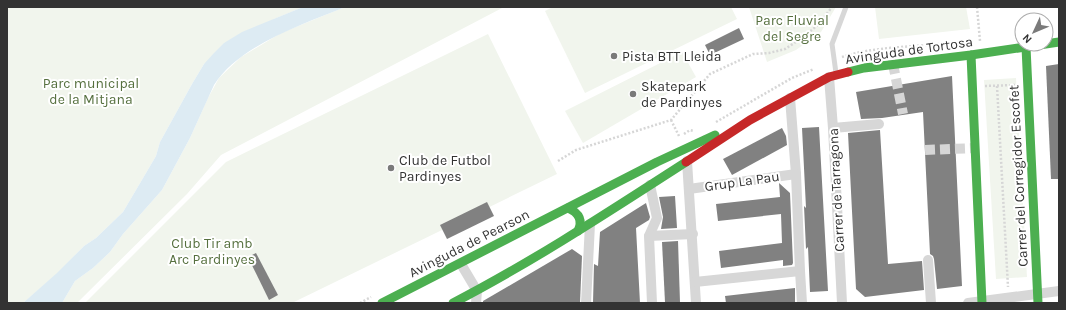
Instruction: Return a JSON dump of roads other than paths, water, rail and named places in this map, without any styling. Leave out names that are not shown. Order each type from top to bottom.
[{"type":"street","name":"Avinguda de Tortosa","points":[[687,161],[750,120],[833,76],[871,67],[1014,49]]},
{"type":"street","name":"Carrer del Corregidor Escofet","points":[[1026,52],[1038,298]]},
{"type":"street","points":[[971,55],[982,302]]},
{"type":"street","name":"Carrer de Tarragona","points":[[833,76],[833,128],[842,303]]},
{"type":"street","name":"Grup La Pau","points":[[790,98],[796,174],[802,303]]},
{"type":"street","name":"Avinguda de Tortosa","points":[[684,148],[750,120]]},
{"type":"street","points":[[833,128],[879,124]]},
{"type":"street","points":[[684,148],[687,161],[693,234],[696,303]]},
{"type":"street","name":"Avinguda de Pearson","points":[[382,303],[684,148]]},
{"type":"street","points":[[453,303],[477,291],[590,224],[687,161]]},
{"type":"street","name":"Grup La Pau","points":[[689,189],[796,174]]},
{"type":"street","points":[[650,185],[657,218],[649,236],[652,303]]},
{"type":"street","points":[[586,303],[591,211],[597,193]]},
{"type":"street","points":[[568,208],[575,210],[580,215],[582,222],[578,231]]},
{"type":"street","points":[[649,236],[693,234]]},
{"type":"street","points":[[928,260],[931,303]]},
{"type":"street","points":[[460,264],[477,291],[476,303]]},
{"type":"street","points":[[695,282],[800,271]]},
{"type":"street","points":[[968,303],[1038,298],[1059,291]]},
{"type":"lane","points":[[833,76],[834,60],[832,44],[846,7]]},
{"type":"tunnel","points":[[893,64],[903,114]]},
{"type":"tunnel","points":[[925,150],[975,148]]},
{"type":"place","name":"Pista BTT Lleida","points":[[614,56]]},
{"type":"place","name":"Skatepark de Pardinyes","points":[[633,94]]},
{"type":"place","name":"Club de Futbol Pardinyes","points":[[391,168]]},
{"type":"park label","name":"Parc Fluvial del Segre","points":[[792,28]]},
{"type":"park label","name":"Parc municipal de la Mitjana","points":[[91,92]]},
{"type":"park label","name":"Club Tir amb Arc Pardinyes","points":[[212,252]]}]
